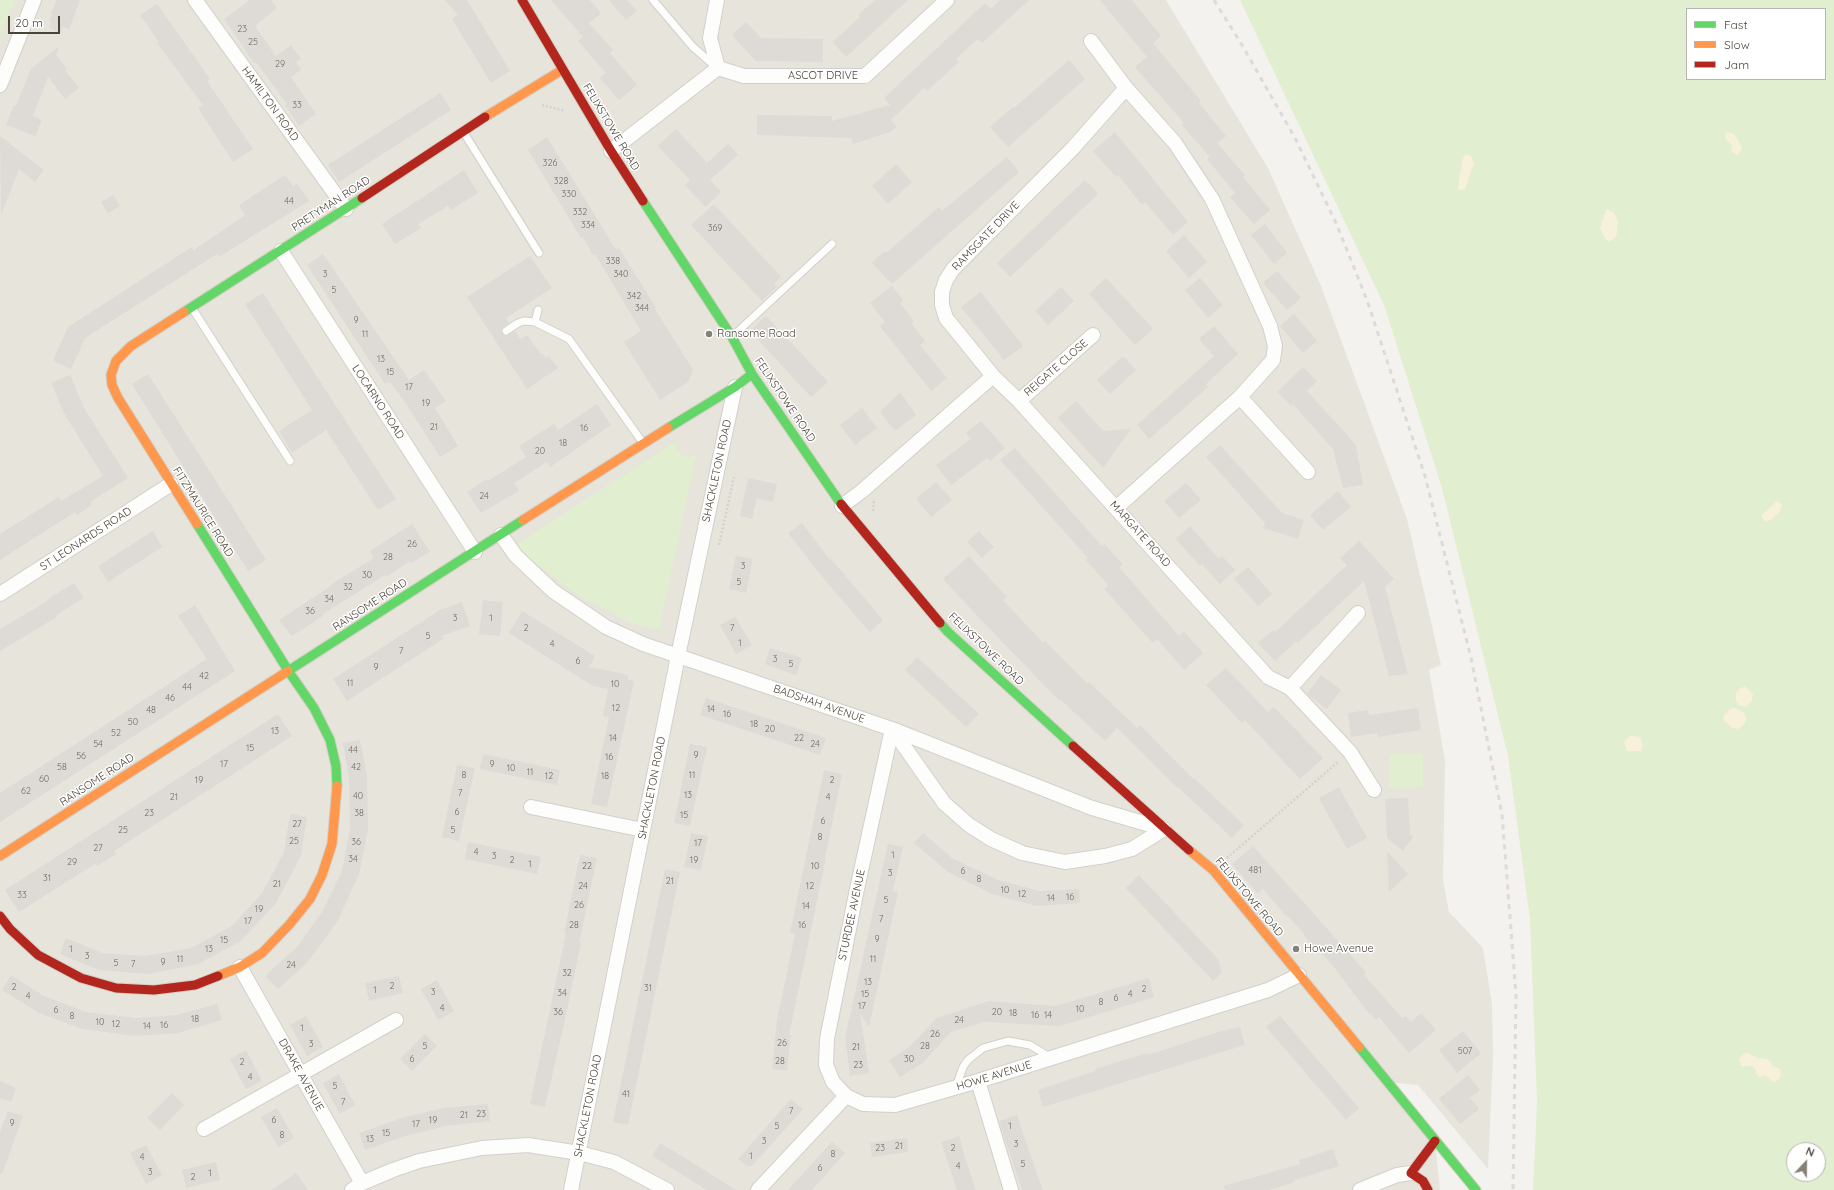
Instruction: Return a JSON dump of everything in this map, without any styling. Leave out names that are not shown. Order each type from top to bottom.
[{"type":"street","points":[[0,85],[34,0]]},
{"type":"street","name":"HAMILTON ROAD","points":[[194,0],[346,209]]},
{"type":"street","name":"FELIXSTOWE ROAD","points":[[522,0],[611,151],[732,337],[752,374],[842,506],[948,632],[1164,829],[1213,870],[1476,1190]]},
{"type":"street","points":[[611,151],[718,68],[710,38],[717,0]]},
{"type":"street","name":"ASCOT DRIVE","points":[[718,68],[744,76],[865,76],[947,0]]},
{"type":"street","points":[[1091,41],[1126,88],[1175,143],[1212,199],[1270,326],[1275,346],[1273,360],[1240,397],[1116,508]]},
{"type":"street","name":"PRETYMAN ROAD","points":[[116,361],[131,346],[346,209],[463,131],[562,70]]},
{"type":"street","name":"RAMSGATE DRIVE","points":[[993,376],[946,318],[942,305],[942,292],[946,280],[953,269],[1073,148],[1126,88]]},
{"type":"street","name":"LOCARNO ROAD","points":[[281,251],[475,552]]},
{"type":"street","name":"REIGATE CLOSE","points":[[1018,400],[1093,335]]},
{"type":"street","name":"FITZMAURICE ROAD","points":[[0,916],[10,929],[38,955],[81,978],[116,988],[154,990],[195,985],[240,967],[262,953],[289,925],[310,899],[322,875],[332,844],[337,797],[336,766],[330,740],[314,708],[289,672],[118,398],[112,385],[112,375],[116,361]]},
{"type":"street","name":"RANSOME ROAD","points":[[0,856],[289,672],[643,443],[735,387],[752,374]]},
{"type":"street","points":[[842,506],[862,491],[993,376]]},
{"type":"street","name":"MARGATE ROAD","points":[[993,376],[1018,400],[1268,676],[1290,688],[1350,752],[1374,790]]},
{"type":"street","name":"SHACKLETON ROAD","points":[[571,1190],[678,656],[735,387]]},
{"type":"street","points":[[1240,397],[1308,472]]},
{"type":"street","name":"ST LEONARDS ROAD","points":[[0,594],[171,484]]},
{"type":"street","name":"BADSHAH AVENUE","points":[[501,535],[516,556],[552,591],[606,627],[643,644],[892,729],[1092,808],[1164,829]]},
{"type":"street","points":[[1290,688],[1358,613]]},
{"type":"street","points":[[892,729],[944,802],[969,825],[991,840],[1022,853],[1065,862],[1105,856],[1132,849],[1164,829]]},
{"type":"street","name":"STURDEE AVENUE","points":[[846,1096],[833,1082],[826,1064],[827,1039],[857,889],[892,729]]},
{"type":"street","points":[[531,807],[643,830]]},
{"type":"street","name":"DRAKE AVENUE","points":[[240,967],[301,1074],[357,1187]]},
{"type":"street","name":"HOWE AVENUE","points":[[846,1096],[863,1104],[895,1105],[978,1081],[1268,990],[1299,975]]},
{"type":"street","points":[[204,1129],[396,1020]]},
{"type":"street","points":[[978,1081],[1011,1190]]},
{"type":"street","points":[[758,1190],[846,1096]]},
{"type":"street","points":[[1411,1173],[1435,1141]]},
{"type":"street","points":[[357,1187],[393,1170],[419,1161],[482,1148],[528,1145],[579,1153],[614,1162],[667,1190]]},
{"type":"street","points":[[1360,1190],[1397,1175],[1411,1173],[1423,1181],[1428,1190]]},
{"type":"lane","points":[[653,0],[692,47],[718,68]]},
{"type":"lane","points":[[463,131],[539,253]]},
{"type":"lane","points":[[732,337],[832,244]]},
{"type":"lane","points":[[192,308],[290,461]]},
{"type":"lane","points":[[534,322],[538,310]]},
{"type":"lane","points":[[506,331],[524,321],[534,322],[569,339],[643,443]]},
{"type":"lane","points":[[956,1087],[963,1067],[968,1060],[983,1048],[1008,1041],[1030,1045],[1052,1058]]},
{"type":"path","points":[[541,104],[571,112],[567,107]]},
{"type":"path","points":[[718,548],[734,477]]},
{"type":"path","points":[[1213,870],[1350,752]]},
{"type":"shaded area","points":[[0,0],[1166,0],[1268,168],[1321,286],[1407,519],[1441,665],[1429,670],[1445,760],[1443,880],[1449,912],[1483,948],[1492,1004],[1493,1057],[1488,1169],[1418,1085],[1387,1082],[1435,1141],[1440,1190],[0,1190]]},
{"type":"green space","points":[[0,0],[15,0],[0,36]]},
{"type":"green space","points":[[1240,0],[1834,0],[1834,1190],[1533,1190],[1537,1101],[1530,919],[1508,756],[1442,488],[1384,305]]},
{"type":"green space","points":[[674,442],[677,450],[682,455],[688,457],[696,455],[659,630],[631,623],[580,597],[527,557],[516,545]]},
{"type":"green space","points":[[1389,754],[1423,754],[1423,787],[1389,788]]},
{"type":"sand","points":[[1727,132],[1735,135],[1742,147],[1741,151],[1737,155],[1731,151],[1732,145],[1726,140],[1725,136]]},
{"type":"sand","points":[[1466,154],[1471,156],[1474,163],[1465,189],[1460,190],[1458,188],[1462,161]]},
{"type":"sand","points":[[1606,209],[1614,213],[1618,221],[1615,238],[1609,242],[1606,240],[1600,228]]},
{"type":"sand","points":[[1776,502],[1779,502],[1782,505],[1780,512],[1771,520],[1765,521],[1762,515]]},
{"type":"sand","points":[[1745,686],[1753,694],[1752,701],[1746,707],[1738,705],[1736,701],[1736,693],[1739,689]]},
{"type":"sand","points":[[1735,708],[1745,714],[1746,721],[1743,726],[1738,729],[1732,728],[1723,720],[1724,715],[1730,709]]},
{"type":"sand","points":[[1631,735],[1640,737],[1643,745],[1641,751],[1627,751],[1624,742]]},
{"type":"sand","points":[[1747,1052],[1759,1059],[1763,1058],[1769,1060],[1773,1066],[1780,1069],[1780,1078],[1775,1082],[1770,1080],[1765,1075],[1760,1077],[1756,1074],[1756,1070],[1752,1066],[1741,1066],[1739,1058]]},
{"type":"building","points":[[57,0],[80,0],[69,29],[63,27],[61,33],[49,28],[51,14]]},
{"type":"building","points":[[250,0],[271,0],[277,8],[255,26],[276,56],[291,45],[301,59],[296,62],[301,70],[291,77],[316,114],[299,126],[285,105],[287,104],[256,62],[254,63],[224,19]]},
{"type":"building","points":[[445,0],[467,0],[510,71],[491,83],[452,19],[458,15]]},
{"type":"building","points":[[551,0],[590,0],[601,13],[589,23],[613,50],[610,53],[637,85],[619,100],[600,78],[606,73],[578,41],[583,37]]},
{"type":"building","points":[[609,0],[627,0],[637,11],[626,20]]},
{"type":"building","points":[[875,0],[908,0],[846,57],[833,42],[860,17],[858,15]]},
{"type":"building","points":[[1000,0],[1029,0],[982,43],[977,39],[956,59],[959,62],[927,91],[924,88],[891,120],[897,127],[890,132],[853,144],[851,138],[757,135],[757,115],[832,116],[832,121],[890,105],[884,98],[985,3],[991,9]]},
{"type":"building","points":[[1100,0],[1132,0],[1161,36],[1153,43],[1201,101],[1199,103],[1226,136],[1217,143],[1245,175],[1243,177],[1270,210],[1254,224],[1230,197],[1235,193],[1207,159],[1210,157],[1182,125],[1184,123],[1135,67],[1147,57]]},
{"type":"building","points":[[157,4],[210,79],[207,81],[253,149],[233,162],[198,108],[203,105],[157,43],[159,42],[140,15]]},
{"type":"building","points":[[746,22],[761,38],[823,39],[823,62],[756,61],[732,35]]},
{"type":"building","points":[[59,46],[56,55],[79,88],[65,99],[48,77],[33,116],[42,120],[35,136],[6,125],[14,105],[16,106],[31,69]]},
{"type":"building","points":[[1069,60],[1085,79],[1008,147],[990,127]]},
{"type":"building","points":[[440,93],[451,110],[339,182],[328,165]]},
{"type":"building","points":[[676,129],[707,163],[728,144],[738,155],[710,180],[721,192],[705,207],[685,185],[690,180],[658,146]]},
{"type":"building","points":[[1115,132],[1188,222],[1173,235],[1145,202],[1142,205],[1118,175],[1116,177],[1093,151]]},
{"type":"building","points":[[0,136],[44,170],[35,182],[19,169],[1,215]]},
{"type":"building","points":[[547,137],[616,250],[619,248],[693,370],[688,382],[660,400],[624,342],[641,331],[595,254],[593,255],[583,237],[581,238],[528,150]]},
{"type":"building","points":[[1007,157],[1019,172],[892,284],[872,263],[884,252],[886,253],[939,207],[942,211]]},
{"type":"building","points":[[896,164],[912,182],[888,204],[872,186]]},
{"type":"building","points":[[464,170],[478,193],[451,210],[448,206],[418,224],[421,228],[395,244],[382,224]]},
{"type":"building","points":[[285,175],[293,186],[297,183],[309,201],[219,257],[217,254],[85,338],[71,369],[53,361],[68,327],[192,247],[194,250],[245,215],[239,205]]},
{"type":"building","points":[[1085,180],[1098,194],[1010,277],[997,263]]},
{"type":"building","points":[[113,195],[120,206],[108,213],[101,202]]},
{"type":"building","points":[[714,204],[781,277],[774,283],[777,287],[762,301],[691,225]]},
{"type":"building","points":[[1265,224],[1287,253],[1274,264],[1251,235]]},
{"type":"building","points":[[1184,235],[1207,262],[1189,278],[1166,251]]},
{"type":"building","points":[[323,254],[409,380],[424,370],[446,401],[435,408],[458,446],[440,457],[407,405],[390,382],[385,384],[307,265]]},
{"type":"building","points":[[530,256],[552,288],[506,318],[509,323],[503,327],[501,332],[506,336],[515,331],[520,339],[527,335],[541,354],[542,353],[546,358],[549,356],[558,368],[527,389],[467,297]]},
{"type":"building","points":[[1277,271],[1301,298],[1287,310],[1263,283]]},
{"type":"building","points":[[1106,278],[1153,329],[1135,345],[1089,294]]},
{"type":"building","points":[[1200,278],[1223,305],[1208,318],[1185,290]]},
{"type":"building","points":[[892,286],[903,300],[900,303],[914,321],[911,323],[925,341],[920,345],[947,378],[931,391],[880,326],[885,322],[870,303]]},
{"type":"building","points":[[1061,287],[1074,301],[1048,325],[1035,311]]},
{"type":"building","points":[[981,292],[1023,346],[1004,360],[961,307]]},
{"type":"building","points":[[263,293],[396,499],[378,510],[326,430],[292,453],[279,431],[312,410],[245,304]]},
{"type":"building","points":[[1294,314],[1317,341],[1303,353],[1280,326]]},
{"type":"building","points":[[766,316],[828,382],[811,397],[750,331]]},
{"type":"building","points":[[1214,326],[1238,354],[1206,384],[1208,387],[1149,439],[1137,425],[1214,356],[1199,339]]},
{"type":"building","points":[[1123,356],[1136,370],[1110,394],[1097,380]]},
{"type":"building","points":[[1303,367],[1317,381],[1307,391],[1356,445],[1363,485],[1343,488],[1333,449],[1293,404],[1291,406],[1277,392]]},
{"type":"building","points":[[148,374],[266,560],[248,571],[132,384]]},
{"type":"building","points":[[70,375],[84,408],[128,478],[90,502],[92,505],[77,515],[75,512],[0,560],[0,534],[59,497],[61,501],[103,476],[65,415],[51,383]]},
{"type":"building","points":[[900,392],[916,415],[895,431],[880,412]]},
{"type":"building","points":[[1076,401],[1103,431],[1131,429],[1103,468],[1058,418]]},
{"type":"building","points":[[597,404],[611,425],[550,467],[547,462],[514,483],[519,491],[481,513],[467,492],[487,479],[488,481],[526,457],[519,446],[554,424],[558,430]]},
{"type":"building","points":[[862,408],[877,428],[855,445],[840,425]]},
{"type":"building","points":[[981,421],[1005,448],[990,461],[987,458],[951,485],[936,465],[971,439],[966,433]]},
{"type":"building","points":[[1220,445],[1282,513],[1304,520],[1298,539],[1263,528],[1265,523],[1206,457]]},
{"type":"building","points":[[1015,448],[1102,546],[1104,544],[1123,564],[1119,567],[1179,636],[1184,632],[1203,653],[1184,670],[1157,639],[1153,643],[1104,589],[1108,585],[1086,560],[1088,558],[1000,460]]},
{"type":"building","points":[[748,478],[777,484],[773,502],[757,498],[752,519],[740,516]]},
{"type":"building","points":[[936,482],[952,500],[931,517],[916,499]]},
{"type":"building","points":[[1186,483],[1201,500],[1179,518],[1164,501]]},
{"type":"building","points":[[1338,491],[1351,507],[1323,530],[1310,515]]},
{"type":"building","points":[[802,523],[830,560],[831,559],[883,620],[870,632],[828,584],[788,533]]},
{"type":"building","points":[[412,524],[430,552],[411,563],[410,561],[386,577],[385,575],[323,614],[323,616],[292,636],[279,620],[331,586],[330,585],[374,558],[370,551]]},
{"type":"building","points":[[1190,526],[1219,559],[1222,556],[1235,570],[1220,584],[1202,564],[1200,566],[1176,539]]},
{"type":"building","points":[[153,531],[162,547],[108,582],[98,566]]},
{"type":"building","points":[[979,531],[994,547],[982,558],[967,542]]},
{"type":"building","points":[[1359,541],[1394,579],[1385,587],[1408,674],[1389,676],[1364,581],[1298,643],[1296,641],[1275,661],[1258,643],[1273,630],[1275,632],[1347,565],[1340,558]]},
{"type":"building","points":[[736,556],[753,559],[746,593],[729,589]]},
{"type":"building","points":[[969,556],[1007,597],[1003,600],[1043,643],[1045,641],[1088,684],[1089,682],[1137,728],[1140,725],[1193,779],[1194,778],[1244,825],[1232,838],[1178,787],[1177,788],[1117,728],[1105,741],[1060,699],[1059,700],[981,620],[943,579]]},
{"type":"building","points":[[1248,567],[1272,594],[1258,606],[1234,579]]},
{"type":"building","points":[[74,583],[84,598],[56,615],[57,617],[0,651],[0,629],[49,600],[48,599]]},
{"type":"building","points":[[483,600],[503,602],[500,636],[479,634]]},
{"type":"building","points":[[462,602],[470,626],[441,636],[443,639],[347,701],[333,679],[440,610]]},
{"type":"building","points":[[195,605],[235,671],[0,822],[0,793],[207,659],[178,616]]},
{"type":"building","points":[[522,611],[595,656],[589,667],[621,673],[628,676],[628,680],[634,681],[607,807],[591,804],[609,717],[603,716],[608,689],[593,686],[509,633]]},
{"type":"building","points":[[735,617],[752,645],[736,654],[720,625]]},
{"type":"building","points":[[770,648],[802,658],[796,675],[765,664]]},
{"type":"building","points":[[917,657],[979,714],[966,727],[905,670]]},
{"type":"building","points":[[1226,668],[1268,712],[1274,707],[1323,758],[1300,779],[1245,720],[1242,723],[1206,685]]},
{"type":"building","points":[[1321,675],[1341,690],[1327,709],[1307,694]]},
{"type":"building","points":[[706,698],[826,738],[820,755],[700,715]]},
{"type":"building","points":[[1418,708],[1421,730],[1378,737],[1377,733],[1351,737],[1348,713],[1368,710],[1369,715]]},
{"type":"building","points":[[278,714],[292,736],[114,851],[116,854],[97,866],[95,864],[19,912],[5,890]]},
{"type":"building","points":[[360,740],[367,776],[368,830],[359,874],[337,922],[307,963],[278,989],[265,976],[298,946],[322,912],[342,871],[350,829],[349,778],[343,743]]},
{"type":"building","points":[[690,744],[707,747],[690,826],[674,823]]},
{"type":"building","points":[[483,754],[560,770],[557,785],[480,769]]},
{"type":"building","points":[[457,765],[475,768],[459,841],[442,837]]},
{"type":"building","points":[[824,770],[842,774],[789,1035],[791,1035],[787,1071],[772,1069],[777,1020],[795,934],[790,933]]},
{"type":"building","points":[[1339,787],[1367,838],[1347,849],[1319,798]]},
{"type":"building","points":[[1408,798],[1410,834],[1413,837],[1403,851],[1387,838],[1385,799]]},
{"type":"building","points":[[290,814],[307,817],[301,856],[276,903],[241,941],[196,965],[147,974],[99,970],[60,954],[66,938],[102,953],[145,956],[191,948],[232,926],[262,893],[284,852]]},
{"type":"building","points":[[691,833],[708,836],[701,870],[684,867]]},
{"type":"building","points":[[923,833],[952,858],[998,880],[1039,891],[1079,889],[1080,903],[1036,906],[992,894],[948,872],[914,843]]},
{"type":"building","points":[[468,842],[541,857],[537,874],[465,859]]},
{"type":"building","points":[[888,844],[903,847],[893,891],[898,892],[869,1027],[860,1013],[869,1073],[850,1076],[845,1038]]},
{"type":"building","points":[[1253,846],[1355,960],[1366,973],[1364,975],[1402,1018],[1406,1016],[1411,1022],[1421,1013],[1436,1030],[1409,1053],[1379,1017],[1376,1020],[1370,1013],[1369,1014],[1334,967],[1304,936],[1305,935],[1288,916],[1287,917],[1263,889],[1258,894],[1232,864]]},
{"type":"building","points":[[1387,851],[1408,874],[1389,892]]},
{"type":"building","points":[[580,855],[597,858],[579,943],[581,943],[545,1107],[530,1104],[566,933],[564,933]]},
{"type":"building","points":[[665,869],[680,872],[628,1125],[613,1122]]},
{"type":"building","points":[[1139,875],[1218,959],[1222,972],[1213,981],[1126,888]]},
{"type":"building","points":[[11,975],[44,996],[86,1012],[136,1018],[176,1015],[217,1004],[222,1020],[178,1033],[135,1036],[82,1029],[39,1013],[2,990]]},
{"type":"building","points":[[399,976],[403,993],[369,1001],[365,983]]},
{"type":"building","points":[[1149,978],[1154,997],[1060,1026],[984,1022],[951,1032],[923,1063],[900,1077],[889,1060],[908,1048],[937,1018],[988,1001],[1056,1006]]},
{"type":"building","points":[[437,980],[454,1011],[438,1020],[421,989]]},
{"type":"building","points":[[306,1016],[323,1047],[307,1056],[290,1025]]},
{"type":"building","points":[[1280,1016],[1359,1108],[1346,1120],[1266,1027]]},
{"type":"building","points":[[1240,1027],[1245,1045],[1043,1107],[1038,1090],[1095,1071],[1095,1069],[1147,1053],[1148,1055],[1221,1031]]},
{"type":"building","points":[[1463,1031],[1481,1053],[1457,1073],[1439,1050]]},
{"type":"building","points":[[425,1034],[437,1046],[412,1071],[400,1059]]},
{"type":"building","points":[[246,1050],[262,1081],[246,1089],[230,1059]]},
{"type":"building","points":[[339,1074],[355,1105],[340,1114],[323,1083]]},
{"type":"building","points":[[1468,1075],[1480,1090],[1470,1098],[1479,1109],[1460,1124],[1439,1099]]},
{"type":"building","points":[[0,1081],[16,1088],[11,1102],[0,1098]]},
{"type":"building","points":[[172,1093],[184,1105],[160,1130],[147,1118]]},
{"type":"building","points":[[791,1099],[803,1109],[752,1166],[747,1166],[738,1159]]},
{"type":"building","points":[[488,1104],[490,1121],[446,1126],[405,1136],[365,1150],[359,1133],[405,1117],[444,1108]]},
{"type":"building","points":[[277,1108],[294,1138],[278,1147],[261,1117]]},
{"type":"building","points":[[8,1111],[23,1116],[2,1174],[0,1174],[0,1132]]},
{"type":"building","points":[[1017,1115],[1043,1190],[1022,1190],[999,1121]]},
{"type":"building","points":[[959,1136],[976,1190],[957,1190],[941,1142]]},
{"type":"building","points":[[907,1138],[908,1152],[872,1157],[870,1143]]},
{"type":"building","points":[[832,1142],[845,1153],[812,1190],[788,1190]]},
{"type":"building","points":[[660,1143],[736,1190],[707,1190],[652,1156]]},
{"type":"building","points":[[146,1145],[162,1175],[146,1184],[130,1153]]},
{"type":"building","points":[[1333,1149],[1339,1166],[1269,1190],[1225,1190],[1224,1186],[1300,1164],[1299,1160]]},
{"type":"building","points":[[216,1162],[220,1180],[186,1188],[182,1170]]},
{"type":"building","points":[[296,1173],[308,1190],[272,1190]]},
{"type":"railway","points":[[1214,0],[1242,45],[1295,138],[1336,223],[1367,300],[1425,476],[1471,658],[1502,814],[1516,995],[1513,1190]]},
{"type":"traffic: fast","points":[[184,312],[362,198]]},
{"type":"traffic: fast","points":[[643,201],[732,337],[752,374],[841,504]]},
{"type":"traffic: fast","points":[[668,428],[735,387],[752,374]]},
{"type":"traffic: fast","points":[[288,671],[523,520]]},
{"type":"traffic: fast","points":[[197,524],[289,672],[314,708],[330,740],[336,766],[337,786]]},
{"type":"traffic: fast","points":[[940,623],[1073,746]]},
{"type":"traffic: fast","points":[[1359,1047],[1476,1190]]},
{"type":"traffic: slow","points":[[485,117],[562,70]]},
{"type":"traffic: slow","points":[[184,312],[131,346],[116,361],[111,375],[112,385],[118,398],[197,524]]},
{"type":"traffic: slow","points":[[523,520],[668,428]]},
{"type":"traffic: slow","points":[[0,856],[288,671]]},
{"type":"traffic: slow","points":[[218,976],[240,967],[262,953],[289,925],[310,899],[322,875],[332,844],[337,786]]},
{"type":"traffic: slow","points":[[1189,850],[1213,870],[1359,1047]]},
{"type":"traffic: jam","points":[[522,0],[611,151],[643,201]]},
{"type":"traffic: jam","points":[[362,198],[485,117]]},
{"type":"traffic: jam","points":[[841,504],[940,623]]},
{"type":"traffic: jam","points":[[1073,746],[1189,850]]},
{"type":"traffic: jam","points":[[0,916],[10,929],[38,955],[81,978],[116,988],[154,990],[195,985],[218,976]]},
{"type":"traffic: jam","points":[[1428,1190],[1423,1181],[1411,1173],[1435,1141]]},
{"type":"place","name":"Ransome Road","points":[[709,334]]},
{"type":"place","name":"Howe Avenue","points":[[1296,949]]}]
